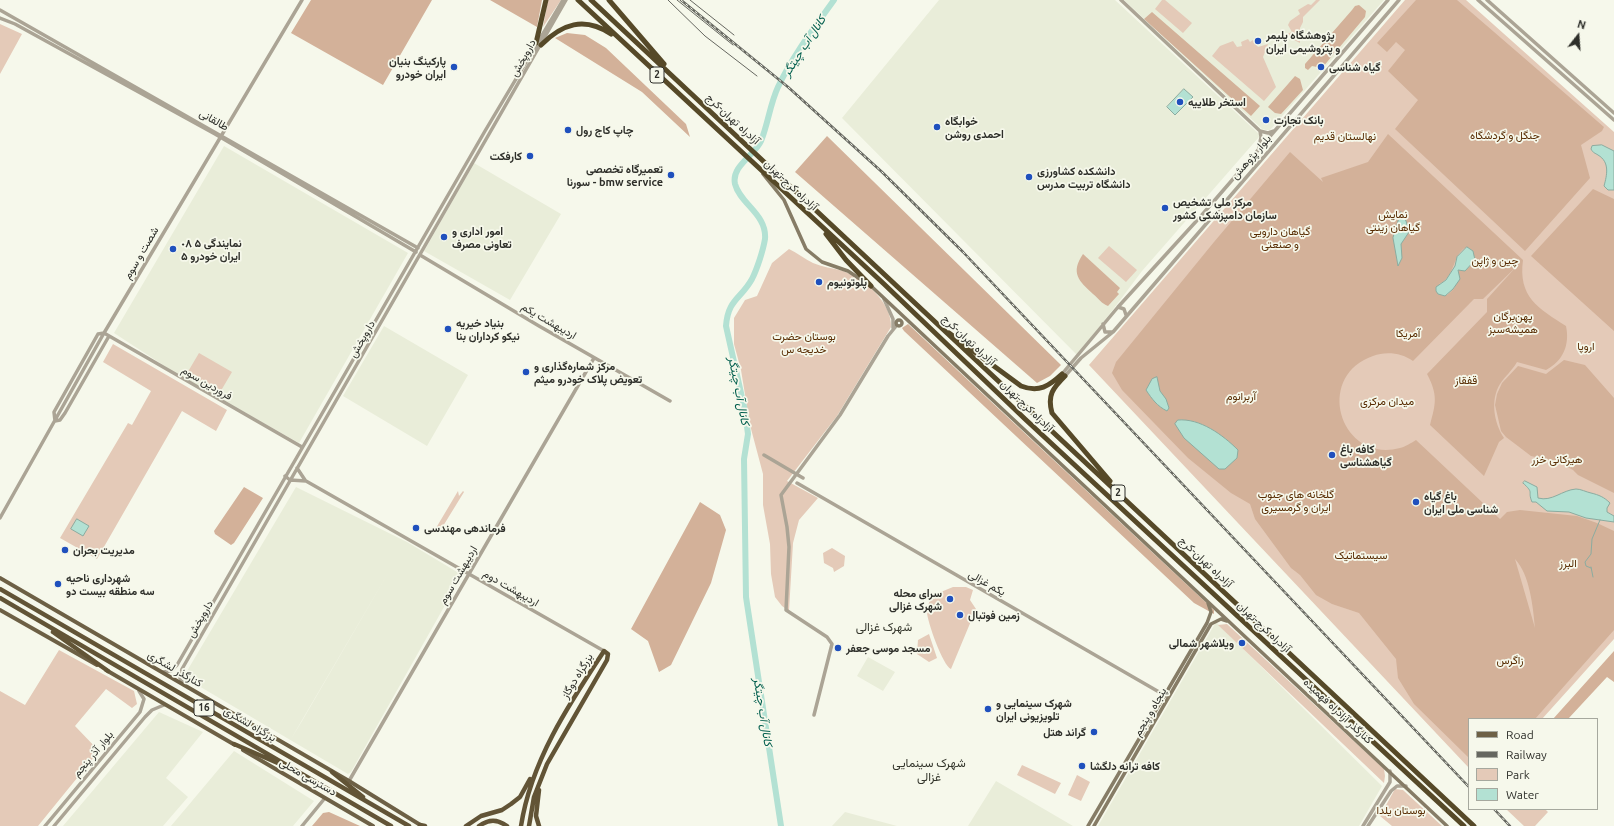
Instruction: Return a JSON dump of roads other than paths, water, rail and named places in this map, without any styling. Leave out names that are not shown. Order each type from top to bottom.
[{"type":"highway","points":[[539,44],[546,0]]},
{"type":"highway","name":"آزادراه کرج-تهران","points":[[578,0],[1025,419],[1464,826]]},
{"type":"highway","name":"آزادراه تهران-کرج","points":[[591,0],[1474,826]]},
{"type":"highway","points":[[609,0],[676,79]]},
{"type":"highway","points":[[539,44],[557,30],[579,24],[600,28],[624,43]]},
{"type":"highway","points":[[816,222],[846,260],[871,286]]},
{"type":"highway","points":[[942,329],[955,336],[1021,386],[1041,389],[1049,386],[1063,375]]},
{"type":"highway","points":[[1063,375],[1051,391],[1049,403],[1052,413],[1122,496]]},
{"type":"highway","name":"بزرگراه لشگری","points":[[0,589],[409,826]]},
{"type":"highway","name":"بزرگراه لشگری","points":[[0,598],[391,826]]},
{"type":"highway","points":[[39,621],[108,671]]},
{"type":"highway","name":"بزرگراه دوگاز","points":[[521,826],[528,790],[535,771],[557,728],[604,650],[608,654],[607,660],[547,764],[534,797],[529,826]]},
{"type":"highway","points":[[234,744],[301,773]]},
{"type":"highway","points":[[466,826],[481,816],[502,810],[520,797],[535,771]]},
{"type":"highway","points":[[332,772],[380,810]]},
{"type":"highway","points":[[539,826],[536,806],[540,781]]},
{"type":"highway","points":[[479,826],[492,820],[507,826]]},
{"type":"main road","name":"کنارگذر آزادراه فهمیده","points":[[754,164],[784,200],[806,249],[822,262],[852,273],[871,286],[901,313],[1447,826]]},
{"type":"main road","points":[[897,325],[900,326],[901,313]]},
{"type":"main road","points":[[900,321],[907,320]]},
{"type":"main road","name":"کنارگذر لشگری","points":[[0,578],[349,781],[422,826]]},
{"type":"main road","points":[[1208,602],[1211,612],[1209,624]]},
{"type":"main road","points":[[0,610],[108,671],[139,691],[234,744]]},
{"type":"main road","points":[[1209,624],[1221,619],[1230,622]]},
{"type":"main road","name":"پنجاه و پنجم","points":[[1088,826],[1165,695],[1209,624]]},
{"type":"main road","name":"پنجاه و پنجم","points":[[1094,826],[1169,698],[1209,624]]},
{"type":"main road","name":"دسترسی محلی","points":[[234,744],[372,826]]},
{"type":"main road","points":[[1109,790],[1113,793]]},
{"type":"street","name":"شصت و سوم","points":[[0,518],[104,333],[302,0]]},
{"type":"street","name":"داروپخش","points":[[182,669],[468,172],[562,0]]},
{"type":"street","name":"داروپخش","points":[[176,665],[464,170],[485,131],[566,0]]},
{"type":"street","points":[[1121,0],[1260,131],[1268,133],[1274,131]]},
{"type":"street","name":"بلوار پژوهش","points":[[1079,357],[1103,324],[1161,261],[1388,0]]},
{"type":"street","name":"بلوار پژوهش","points":[[1079,357],[1113,332],[1126,315],[1399,0]]},
{"type":"street","points":[[1478,0],[1614,120]]},
{"type":"street","points":[[1487,0],[1614,113]]},
{"type":"street","name":"طالقانی","points":[[0,10],[418,248]]},
{"type":"street","name":"طالقانی","points":[[0,18],[15,24],[215,134],[222,136],[416,252]]},
{"type":"street","points":[[485,131],[486,135],[489,135]]},
{"type":"street","points":[[1258,149],[1261,137],[1260,131]]},
{"type":"street","points":[[464,170],[468,172]]},
{"type":"street","name":"اردیبهشت یکم","points":[[420,255],[670,401]]},
{"type":"street","points":[[814,715],[832,644],[827,637],[786,610],[789,547],[781,495],[840,415],[892,328],[893,319],[884,298]]},
{"type":"street","points":[[1118,307],[1124,308],[1126,315]]},
{"type":"street","points":[[1103,324],[1105,332],[1113,332]]},
{"type":"street","points":[[892,328],[897,325]]},
{"type":"street","name":"فروردین سوم","points":[[104,333],[302,447]]},
{"type":"street","points":[[55,421],[60,420],[65,413],[109,336]]},
{"type":"street","points":[[1063,375],[1079,357]]},
{"type":"street","name":"اردیبهشت سوم","points":[[349,781],[594,358]]},
{"type":"street","points":[[764,455],[803,478]]},
{"type":"street","name":"اردیبهشت دوم","points":[[297,468],[306,481],[604,650]]},
{"type":"street","points":[[285,476],[290,480]]},
{"type":"street","name":"اردیبهشت دوم","points":[[290,480],[306,481]]},
{"type":"street","name":"یکم غزالی","points":[[797,483],[1169,698]]},
{"type":"street","points":[[158,671],[169,672],[176,665],[179,669],[182,669],[180,678],[185,686]]},
{"type":"street","name":"بلوار آذر پنجم","points":[[45,826],[140,712],[144,699],[139,691]]},
{"type":"street","name":"بلوار آذر پنجم","points":[[54,826],[145,717],[152,710],[164,705]]},
{"type":"street","points":[[1368,823],[1391,780],[1390,772]]},
{"type":"street","points":[[1391,780],[1397,781],[1397,786]]},
{"type":"street","points":[[1363,826],[1368,823],[1391,790],[1397,786],[1406,786]]},
{"type":"street","points":[[302,826],[324,798]]},
{"type":"water","name":"استخر طلاییه","points":[[1184,89],[1193,97],[1175,115],[1167,107]]},
{"type":"water","points":[[1602,145],[1614,151],[1614,190],[1608,190],[1604,186],[1607,173],[1606,165],[1602,158],[1591,149],[1592,146]]},
{"type":"water","points":[[1401,212],[1406,221],[1409,232],[1401,244],[1402,258],[1398,266],[1393,238]]},
{"type":"water","points":[[1467,247],[1473,251],[1475,260],[1465,271],[1458,270],[1460,279],[1453,289],[1445,296],[1438,294],[1436,287],[1446,280],[1455,266],[1457,257]]},
{"type":"water","points":[[1157,377],[1160,391],[1166,399],[1169,408],[1167,411],[1155,402],[1146,390],[1152,379]]},
{"type":"water","points":[[1178,420],[1195,422],[1218,433],[1238,450],[1237,458],[1225,469],[1219,469],[1184,438],[1175,424]]},
{"type":"water","points":[[1525,481],[1537,487],[1538,498],[1543,499],[1576,489],[1601,496],[1610,503],[1607,508],[1607,512],[1614,516],[1614,522],[1586,518],[1569,512],[1547,511],[1536,502],[1532,502],[1530,491],[1523,483]]},
{"type":"water","points":[[77,519],[89,526],[83,536],[71,529]]},
{"type":"waterway","name":"کانال آب چیتگر","points":[[781,826],[746,597],[744,459],[748,434],[745,411],[726,326],[729,310],[752,279],[765,239],[762,223],[758,216],[742,198],[735,184],[735,178],[740,166],[761,141],[775,94],[790,64],[834,0]]},
{"type":"waterway","points":[[1591,568],[1586,566],[1585,562],[1591,554],[1592,539],[1600,520]]},
{"type":"waterway","points":[[1591,567],[1593,577]]},
{"type":"tram line","points":[[668,0],[705,36],[757,76]]},
{"type":"tram line","points":[[677,0],[733,45]]},
{"type":"tram line","points":[[690,0],[734,35]]},
{"type":"railway","points":[[681,0],[788,87],[882,172],[963,252],[1468,786]]},
{"type":"railway","points":[[1495,810],[1510,826]]},
{"type":"place","name":"پژوهشگاه پلیمر و پتروشیمی ایران","points":[[1258,41]]},
{"type":"place","name":"پارکینگ بنیان ایران خودرو","points":[[454,67]]},
{"type":"place","name":"گیاه شناسی","points":[[1321,67]]},
{"type":"place","name":"استخر طلاییه","points":[[1180,102]]},
{"type":"place","name":"بانک تجارت","points":[[1266,120]]},
{"type":"place","name":"خوابگاه احمدی روشن","points":[[937,127]]},
{"type":"place","name":"چاپ کاج رول","points":[[568,130]]},
{"type":"place","name":"کارفکت","points":[[530,156]]},
{"type":"place","name":"تعمیرگاه تخصصی سورنا - bmw service","points":[[671,175]]},
{"type":"place","name":"دانشکده کشاورزی دانشگاه تربیت مدرس","points":[[1029,177]]},
{"type":"place","name":"مرکز ملی تشخیص سازمان دامپزشکی کشور","points":[[1165,208]]},
{"type":"place","name":"امور اداری و تعاونی مصرف","points":[[444,237]]},
{"type":"place","name":"نمایندگی ۵ ٠٨ ۵ ایران خودرو","points":[[173,249]]},
{"type":"place","name":"پلوتونیوم","points":[[819,282]]},
{"type":"place","name":"بنیاد خیریه نیکو کرداران بنا","points":[[448,329]]},
{"type":"place","name":"مرکز شماره‌گذاری و تعویض پلاک خودرو میثم","points":[[526,372]]},
{"type":"place","name":"کافه باغ گیاهشناسی","points":[[1332,455]]},
{"type":"place","name":"باغ گیاه‌ شناسی ملی ایران","points":[[1416,502]]},
{"type":"place","name":"فرماندهی مهندسی","points":[[416,528]]},
{"type":"place","name":"مدیریت بحران","points":[[65,550]]},
{"type":"place","name":"شهرداری ناحیه سه منطقه بیست دو","points":[[58,584]]},
{"type":"place","name":"سرای محله شهرک غزالی","points":[[950,599]]},
{"type":"place","name":"زمین فوتبال","points":[[960,615]]},
{"type":"place","name":"ویلاشهر شمالی","points":[[1242,643]]},
{"type":"place","name":"مسجد موسی جعفر","points":[[838,648]]},
{"type":"place","name":"شهرک سینمایی و تلویزیونی ایران","points":[[988,709]]},
{"type":"place","name":"گراند هتل","points":[[1094,732]]},
{"type":"place","name":"کافه ترانه دلگشا","points":[[1082,766]]},
{"type":"district","name":"شهرک غزالی","points":[[884,627]]},
{"type":"district","name":"شهرک سینمایی غزالی","points":[[929,770]]},
{"type":"park label","name":"جنگل و گردشگاه","points":[[1505,135]]},
{"type":"park label","name":"نهالستان قدیم","points":[[1345,136]]},
{"type":"park label","name":"نمایش گیاهان زینتی","points":[[1393,220]]},
{"type":"park label","name":"گیاهان دارویی و صنعتی","points":[[1280,237]]},
{"type":"park label","name":"چین و ژاپن","points":[[1495,260]]},
{"type":"park label","name":"پهن‌برگان همیشه‌سبز","points":[[1513,322]]},
{"type":"park label","name":"آمریکا","points":[[1408,333]]},
{"type":"park label","name":"بوستان حضرت خدیجه س","points":[[804,342]]},
{"type":"park label","name":"اروپا","points":[[1586,346]]},
{"type":"park label","name":"قفقاز","points":[[1466,380]]},
{"type":"park label","name":"آربرانوم","points":[[1241,396]]},
{"type":"park label","name":"میدان مرکزی","points":[[1387,401]]},
{"type":"park label","name":"هیرکانی خزر","points":[[1557,459]]},
{"type":"park label","name":"گلخانه های جنوب ایران و گرمسیری","points":[[1296,500]]},
{"type":"park label","name":"سیستماتیک","points":[[1361,555]]},
{"type":"park label","name":"البرز","points":[[1568,563]]},
{"type":"park label","name":"زاگرس","points":[[1510,660]]},
{"type":"park label","name":"بوستان یلدا","points":[[1401,810]]}]
